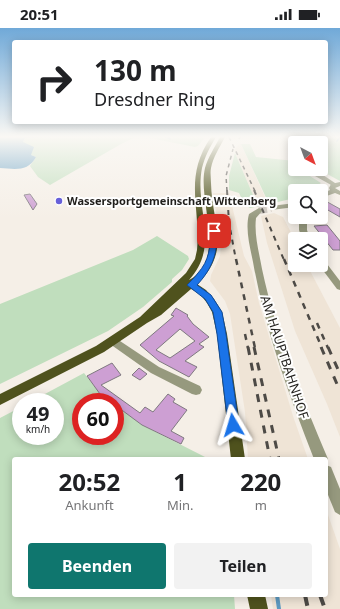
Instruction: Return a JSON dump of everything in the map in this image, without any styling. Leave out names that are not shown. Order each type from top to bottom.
[{"type":"main road","points":[[143,320],[196,265],[201,247],[202,235],[197,191],[200,164]]},
{"type":"main road","points":[[0,400],[83,359],[114,341],[143,320],[158,313],[192,285],[206,268],[214,249],[214,231],[208,191],[209,164]]},
{"type":"main road","points":[[182,280],[203,292],[211,301],[219,317],[238,457]]},
{"type":"main road","points":[[256,597],[259,609]]},
{"type":"street","points":[[319,176],[338,188]]},
{"type":"street","points":[[328,193],[338,188]]},
{"type":"street","points":[[271,208],[288,206]]},
{"type":"street","name":"AM HAUPTBAHNHOF","points":[[259,210],[253,214],[251,222],[265,304],[284,365],[320,457]]},
{"type":"street","points":[[328,271],[340,287]]},
{"type":"street","points":[[114,341],[155,370],[196,390]]},
{"type":"street","points":[[328,477],[340,507]]},
{"type":"shaded area","points":[[240,164],[250,164],[266,199],[256,200]]},
{"type":"shaded area","points":[[213,193],[229,193],[244,256],[252,271],[259,303],[293,416],[307,457],[248,457],[245,412],[230,314],[225,301],[210,281],[211,275],[220,256],[221,244]]},
{"type":"shaded area","points":[[274,213],[283,217],[291,232],[288,232],[288,272],[311,272],[340,328],[340,437],[295,331],[267,243],[261,216]]},
{"type":"shaded area","points":[[328,515],[340,549],[340,609],[273,609],[271,597],[328,597]]},
{"type":"green space","points":[[31,164],[86,164],[50,185],[38,177],[30,166]]},
{"type":"green space","points":[[232,164],[240,164],[253,195],[260,206],[250,208],[245,205],[239,193],[229,190],[229,176]]},
{"type":"green space","points":[[250,164],[288,164],[288,176],[310,176],[321,183],[288,184],[288,200],[269,204]]},
{"type":"green space","points":[[328,164],[340,164],[340,181],[328,174]]},
{"type":"green space","points":[[157,236],[188,256],[189,259],[182,270],[172,279],[172,282],[143,307],[108,331],[0,384],[0,304],[133,250]]},
{"type":"green space","points":[[84,373],[99,393],[72,393],[72,445],[124,445],[124,412],[142,425],[205,457],[12,457],[12,597],[234,597],[235,609],[0,609],[0,418],[12,412],[12,445],[64,445],[64,393],[47,393]]},
{"type":"water","points":[[0,164],[30,164],[16,169],[0,168]]},
{"type":"building","points":[[30,194],[37,204],[33,210],[24,195]]},
{"type":"building","points":[[328,202],[340,209],[340,217],[328,210]]},
{"type":"building","points":[[327,225],[340,241],[340,250],[333,250],[328,244],[328,232],[319,232],[314,226]]},
{"type":"building","points":[[176,308],[188,315],[187,316],[193,324],[209,337],[199,344],[204,347],[185,361],[197,367],[189,377],[159,361],[140,345],[174,316],[171,315]],"holes":[[[180,329],[195,341],[170,358],[156,350]]]},
{"type":"building","points":[[112,363],[121,375],[101,385],[112,393],[99,393],[87,376]]},
{"type":"building","points":[[139,368],[147,374],[140,380],[132,375]]},
{"type":"building","points":[[168,394],[175,399],[173,402],[187,410],[171,431],[184,438],[181,444],[142,425],[124,412],[124,402],[140,413],[145,407],[153,412]]},
{"type":"waterway","points":[[277,597],[279,609]]},
{"type":"tunnel","points":[[259,210],[271,208]]},
{"type":"railway","points":[[227,191],[226,176],[229,164]]},
{"type":"railway","points":[[242,164],[255,191]]},
{"type":"railway","points":[[227,190],[229,223],[236,260]]},
{"type":"railway","points":[[254,190],[284,260]]},
{"type":"railway","points":[[236,259],[255,348]]},
{"type":"railway","points":[[284,259],[322,348]]},
{"type":"railway","points":[[317,323],[328,348]]},
{"type":"railway","points":[[245,334],[248,348]]},
{"type":"railway","points":[[248,347],[270,457]]},
{"type":"railway","points":[[254,347],[279,457]]},
{"type":"railway","points":[[321,347],[340,391]]},
{"type":"railway","points":[[328,347],[340,374]]},
{"type":"railway","points":[[305,597],[308,609]]},
{"type":"railway","points":[[321,597],[325,609]]},
{"type":"place","name":"Wassersportgemeinschaft Wittenberg","points":[[59,201]]},
{"type":"route","points":[[214,231],[214,246],[210,262],[192,285],[208,297],[215,306],[219,317],[233,425]]}]
